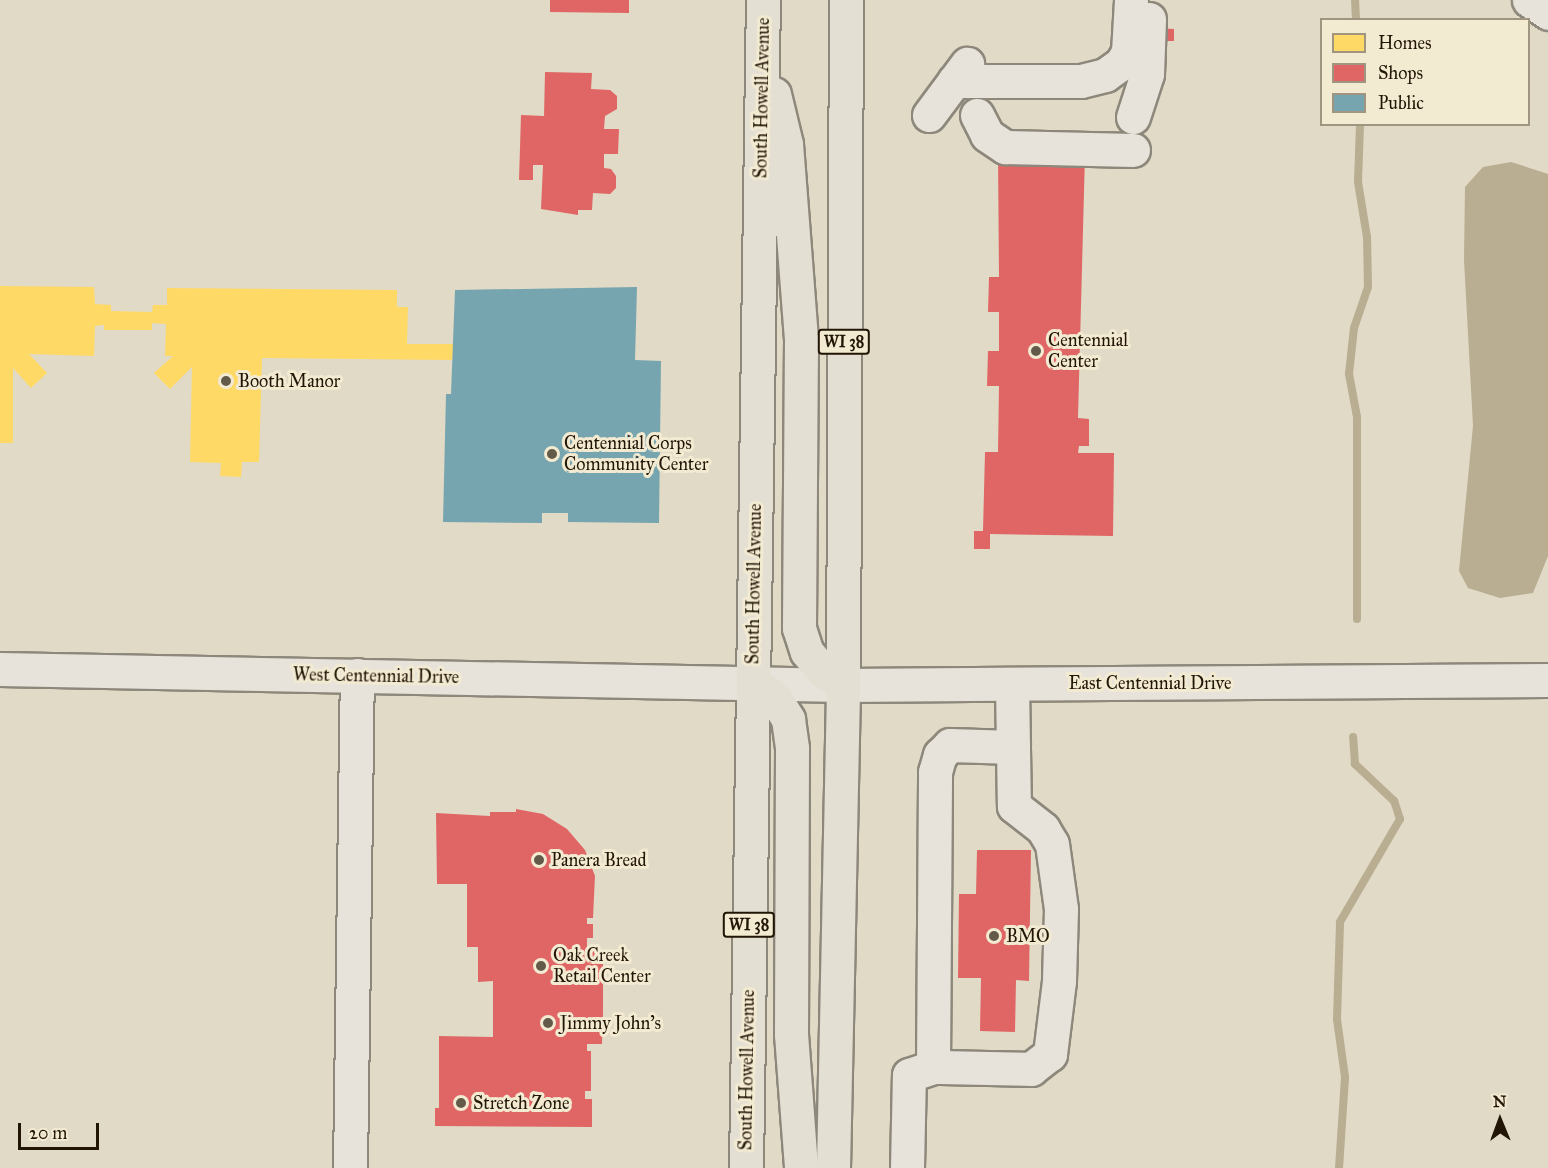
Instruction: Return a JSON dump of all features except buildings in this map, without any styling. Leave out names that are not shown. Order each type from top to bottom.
[{"type":"main road","name":"South Howell Avenue","points":[[746,1168],[764,0]]},
{"type":"main road","name":"WI 38","points":[[833,1168],[843,685],[846,0]]},
{"type":"main road","points":[[763,48],[786,144],[801,340],[799,628],[807,652],[823,671],[843,685]]},
{"type":"main road","points":[[753,681],[775,698],[788,719],[792,748],[791,1034],[801,1168]]},
{"type":"street","points":[[929,115],[961,72],[1081,81],[1105,75],[1121,64],[1128,52],[1131,0]]},
{"type":"street","points":[[1133,117],[1147,74],[1150,0]]},
{"type":"street","points":[[1529,0],[1548,13]]},
{"type":"street","points":[[977,115],[987,135],[1005,147],[1134,150]]},
{"type":"street","name":"West Centennial Drive","points":[[0,669],[753,681]]},
{"type":"street","points":[[350,1168],[357,675]]},
{"type":"street","name":"East Centennial Drive","points":[[753,681],[843,685],[1548,680]]},
{"type":"street","points":[[906,1168],[909,1075],[933,1067],[1030,1069],[1050,1054],[1059,981],[1060,909],[1052,844],[1043,829],[1014,806],[1012,684]]},
{"type":"street","points":[[933,1067],[935,772],[940,755],[950,745],[1013,747]]},
{"type":"shaded area","points":[[1511,162],[1548,174],[1548,556],[1533,593],[1500,598],[1468,588],[1459,571],[1473,426],[1464,260],[1465,187],[1483,167]]},
{"type":"waterway","points":[[1355,0],[1356,18]]},
{"type":"waterway","points":[[1357,619],[1357,417],[1349,374],[1354,328],[1368,287],[1367,237],[1358,182],[1360,126]]},
{"type":"waterway","points":[[1339,1168],[1345,1077],[1337,1019],[1340,922],[1400,819],[1394,801],[1355,764],[1353,737]]},
{"type":"place","name":"Centennial Center","points":[[1036,351]]},
{"type":"place","name":"Booth Manor","points":[[226,381]]},
{"type":"place","name":"Centennial Corps Community Center","points":[[552,454]]},
{"type":"place","name":"Panera Bread","points":[[539,860]]},
{"type":"place","name":"BMO","points":[[994,936]]},
{"type":"place","name":"Oak Creek Retail Center","points":[[541,966]]},
{"type":"place","name":"Jimmy John's","points":[[548,1023]]},
{"type":"place","name":"Stretch Zone","points":[[461,1103]]}]
